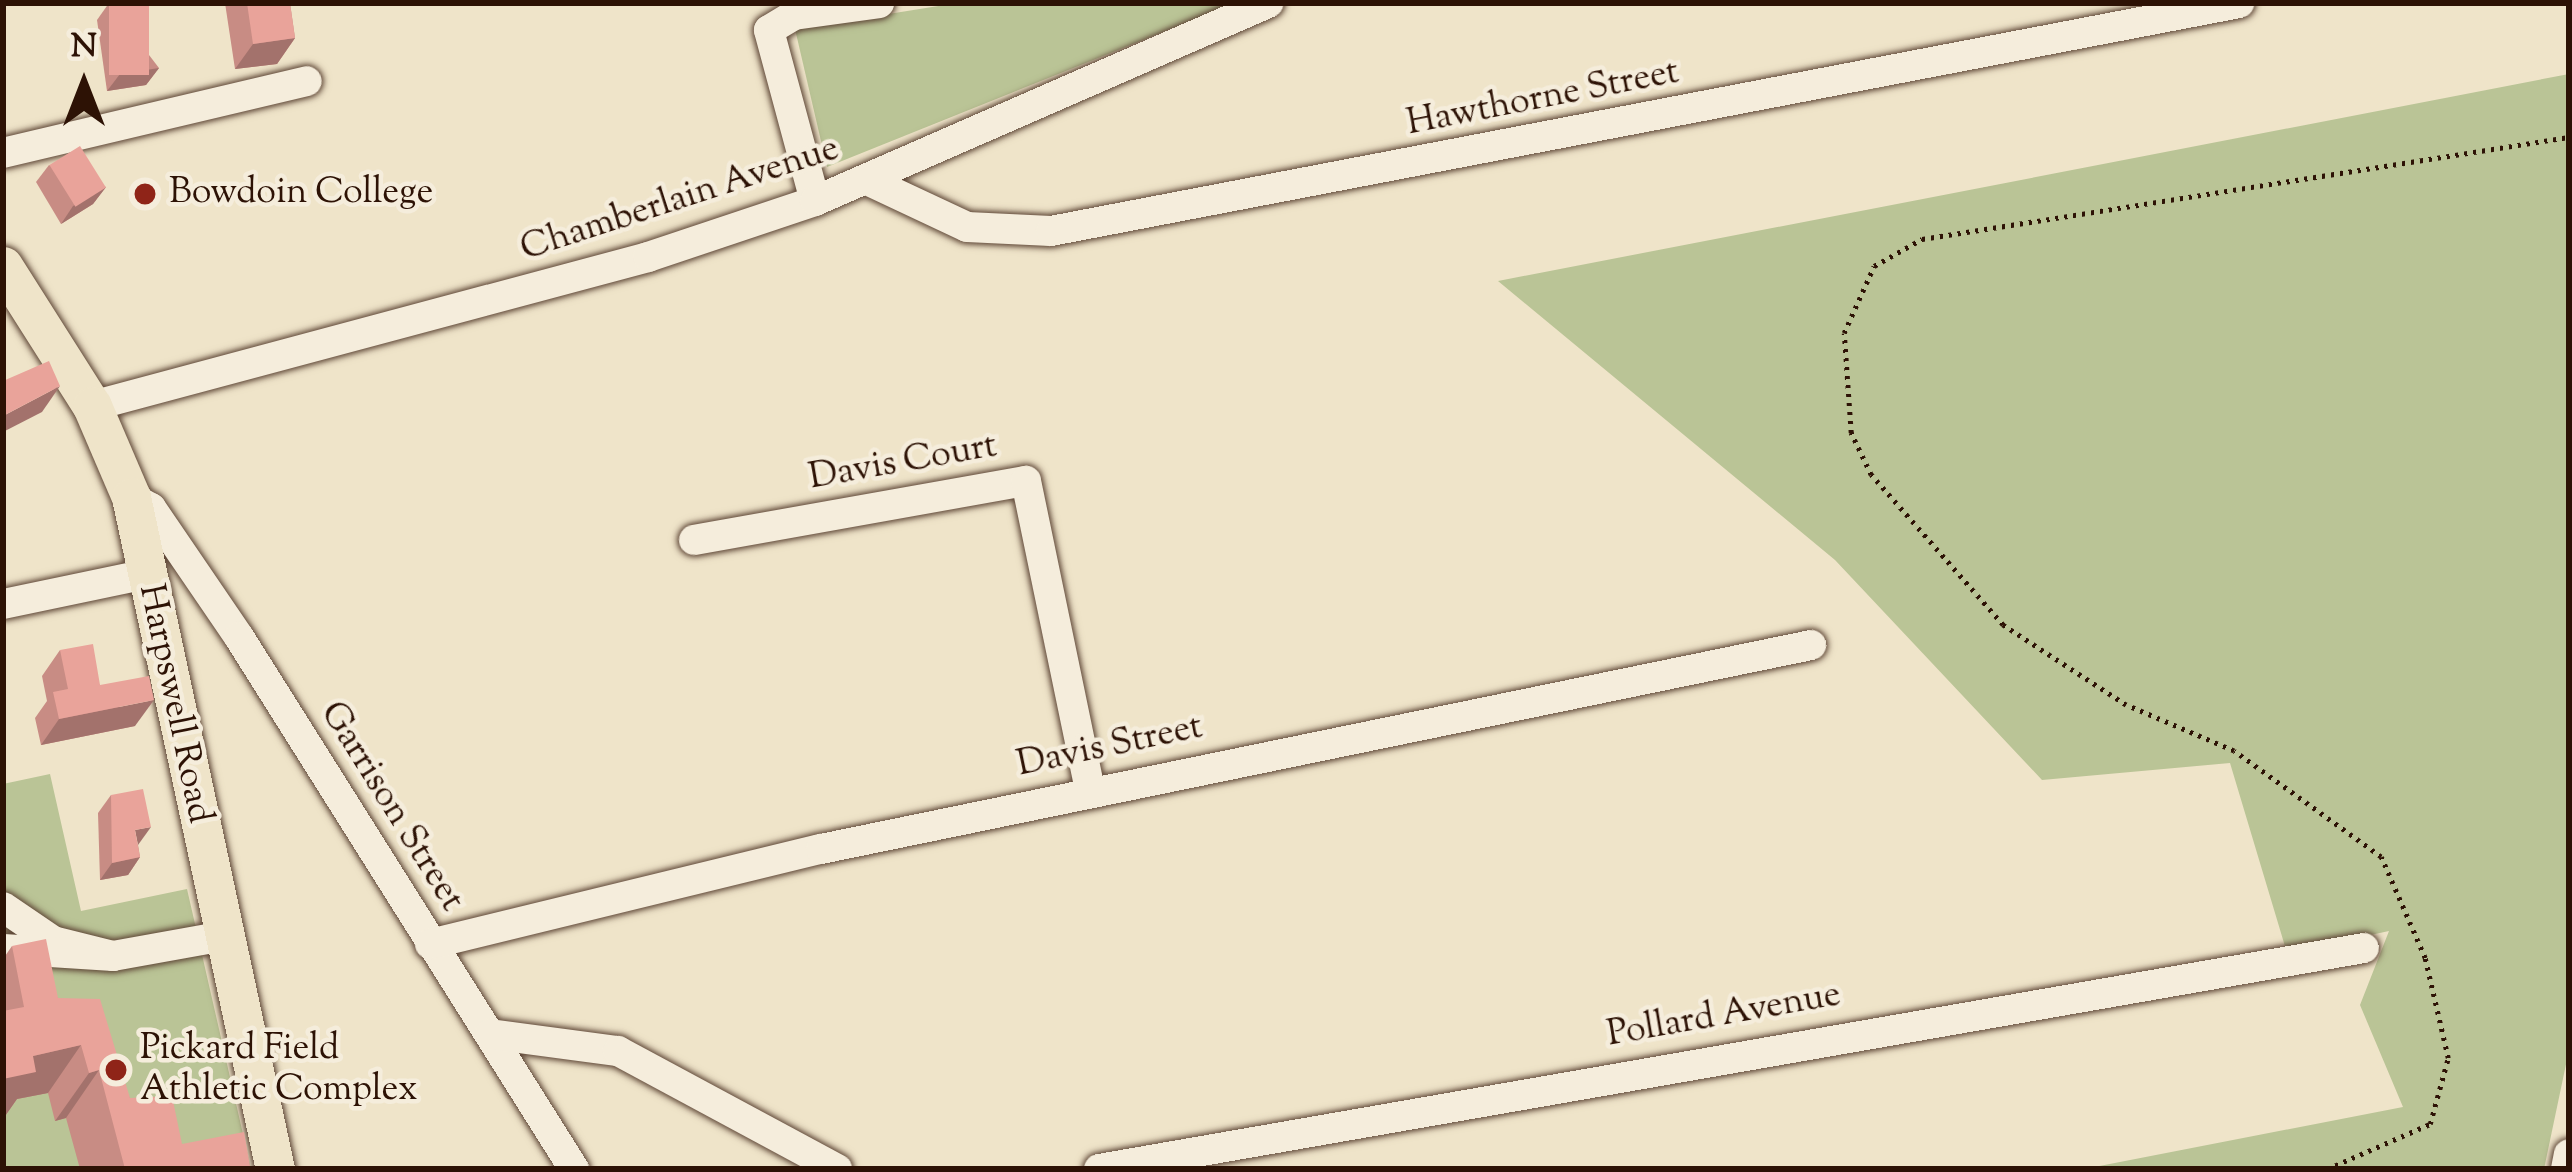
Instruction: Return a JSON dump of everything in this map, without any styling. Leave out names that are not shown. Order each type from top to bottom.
[{"type":"main road","name":"Harpswell Road","points":[[3,266],[92,406],[131,497],[275,1169]]},
{"type":"street","points":[[814,201],[769,30],[794,15],[880,3]]},
{"type":"street","name":"Chamberlain Avenue","points":[[92,406],[648,257],[814,201],[869,181],[1269,3]]},
{"type":"street","name":"Hawthorne Street","points":[[869,181],[967,227],[1051,231],[2240,3]]},
{"type":"street","points":[[3,153],[308,81]]},
{"type":"street","name":"Davis Court","points":[[694,540],[1026,481],[1090,791]]},
{"type":"street","name":"Garrison Street","points":[[131,497],[151,508],[222,612],[574,1169]]},
{"type":"street","points":[[3,604],[146,574]]},
{"type":"street","name":"Davis Street","points":[[430,944],[1090,791],[1811,645]]},
{"type":"street","points":[[3,907],[53,941],[113,956]]},
{"type":"street","points":[[3,950],[113,956],[224,936]]},
{"type":"street","name":"Pollard Avenue","points":[[1099,1169],[2364,948]]},
{"type":"street","points":[[490,1034],[618,1051],[837,1169]]},
{"type":"street","points":[[2566,1169],[2569,1154]]},
{"type":"path","points":[[2327,1169],[2430,1124],[2447,1058],[2425,958],[2381,857],[2234,752],[2126,705],[2003,625],[1871,475],[1851,434],[1844,333],[1874,266],[1922,239],[2569,136]]},
{"type":"green space","points":[[957,3],[1235,3],[827,167],[795,29]]},
{"type":"green space","points":[[2569,74],[2569,1050],[2544,1169],[2084,1169],[2403,1107],[2360,1005],[2389,931],[2287,953],[2230,763],[2042,780],[1835,560],[1498,281]]},
{"type":"green space","name":"Pickard Field Athletic Complex","points":[[50,774],[81,911],[187,889],[251,1169],[3,1169],[3,784]]},
{"type":"building","points":[[109,3],[149,3],[149,75],[109,75]]},
{"type":"building","points":[[247,3],[290,3],[295,38],[253,44]]},
{"type":"building","points":[[80,146],[106,188],[75,207],[49,165]]},
{"type":"building","points":[[49,361],[60,386],[3,416],[3,381]]},
{"type":"building","points":[[93,644],[100,685],[149,676],[154,700],[59,719],[53,692],[68,689],[60,650]]},
{"type":"building","points":[[143,789],[151,827],[135,830],[140,857],[112,863],[111,795]]},
{"type":"building","points":[[46,939],[58,998],[100,999],[130,1098],[172,1096],[182,1144],[244,1132],[250,1166],[125,1169],[99,1070],[89,1073],[81,1045],[33,1056],[36,1072],[3,1079],[3,1011],[24,1007],[12,946]]},
{"type":"place","name":"Bowdoin College","points":[[145,194]]},
{"type":"place","name":"Pickard Field Athletic Complex","points":[[116,1070]]}]
